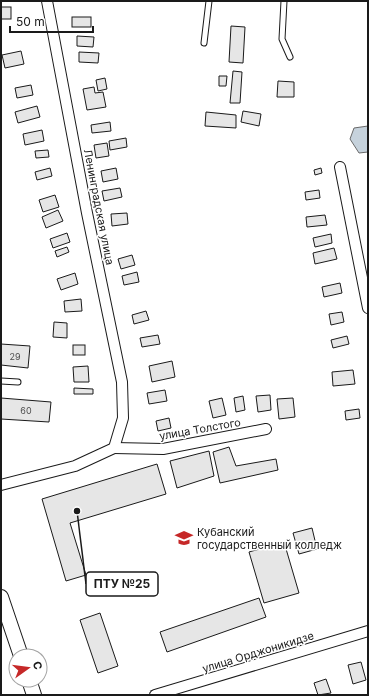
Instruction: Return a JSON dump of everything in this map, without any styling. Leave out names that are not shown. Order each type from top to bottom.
[{"type":"street","name":"Ленинградская улица","points":[[47,1],[87,213],[122,382],[123,418],[114,448]]},
{"type":"street","points":[[340,167],[368,308]]},
{"type":"street","name":"улица Толстого","points":[[1,485],[75,466],[114,448],[163,449],[266,429]]},
{"type":"street","points":[[1,598],[18,648]]},
{"type":"street","name":"улица Орджоникидзе","points":[[155,695],[368,631]]},
{"type":"lane","points":[[204,43],[209,1]]},
{"type":"lane","points":[[284,1],[282,39],[290,57]]},
{"type":"lane","points":[[1,381],[18,382]]},
{"type":"shaded area","points":[[368,126],[368,152],[359,153],[350,139],[354,128]]},
{"type":"building","points":[[1,7],[11,7],[11,19],[1,19]]},
{"type":"building","points":[[72,17],[91,17],[91,27],[72,27]]},
{"type":"building","points":[[231,26],[245,27],[243,63],[229,62]]},
{"type":"building","points":[[77,36],[94,37],[93,47],[77,46]]},
{"type":"building","points":[[21,51],[24,64],[5,68],[2,55]]},
{"type":"building","points":[[79,52],[99,53],[98,63],[79,62]]},
{"type":"building","points":[[233,71],[242,72],[240,103],[230,103]]},
{"type":"building","points":[[219,76],[227,76],[226,86],[219,86]]},
{"type":"building","points":[[105,78],[107,89],[98,91],[96,80]]},
{"type":"building","points":[[278,81],[294,82],[294,97],[277,97]]},
{"type":"building","points":[[31,85],[33,95],[17,98],[15,88]]},
{"type":"building","points":[[94,87],[95,93],[103,92],[106,107],[87,110],[83,89]]},
{"type":"building","points":[[37,106],[40,117],[18,123],[15,112]]},
{"type":"building","points":[[243,111],[261,114],[259,126],[241,122]]},
{"type":"building","points":[[206,112],[236,115],[236,128],[205,126]]},
{"type":"building","points":[[110,122],[111,131],[92,133],[91,125]]},
{"type":"building","points":[[42,130],[44,141],[25,145],[23,134]]},
{"type":"building","points":[[126,138],[127,147],[110,150],[109,141]]},
{"type":"building","points":[[107,143],[109,156],[96,158],[94,145]]},
{"type":"building","points":[[48,150],[49,157],[36,158],[35,151]]},
{"type":"building","points":[[50,168],[52,176],[37,180],[35,172]]},
{"type":"building","points":[[116,168],[118,179],[103,182],[101,171]]},
{"type":"building","points":[[321,168],[322,173],[315,175],[314,170]]},
{"type":"building","points":[[120,188],[122,197],[104,201],[102,191]]},
{"type":"building","points":[[319,190],[320,198],[306,200],[305,192]]},
{"type":"building","points":[[55,195],[59,207],[43,212],[39,200]]},
{"type":"building","points":[[58,210],[63,221],[46,228],[42,217]]},
{"type":"building","points":[[127,213],[128,224],[112,226],[111,214]]},
{"type":"building","points":[[325,215],[327,225],[307,227],[306,217]]},
{"type":"building","points":[[67,233],[70,242],[53,248],[50,239]]},
{"type":"building","points":[[331,234],[332,243],[315,247],[313,238]]},
{"type":"building","points":[[67,247],[69,252],[57,257],[55,251]]},
{"type":"building","points":[[334,248],[337,259],[315,264],[313,253]]},
{"type":"building","points":[[132,255],[135,265],[121,269],[118,259]]},
{"type":"building","points":[[137,272],[139,282],[124,285],[122,276]]},
{"type":"building","points":[[75,273],[78,284],[61,290],[57,279]]},
{"type":"building","points":[[340,283],[342,293],[324,297],[322,287]]},
{"type":"building","points":[[81,299],[82,311],[65,312],[64,301]]},
{"type":"building","points":[[146,311],[149,320],[134,324],[132,315]]},
{"type":"building","points":[[342,312],[344,322],[331,325],[329,314]]},
{"type":"building","points":[[54,322],[67,323],[67,338],[53,337]]},
{"type":"building","points":[[158,335],[160,344],[142,347],[140,338]]},
{"type":"building","points":[[347,336],[349,344],[333,348],[331,340]]},
{"type":"building","points":[[1,344],[30,346],[28,368],[1,365]]},
{"type":"building","points":[[73,345],[85,345],[85,355],[73,355]]},
{"type":"building","points":[[172,361],[175,377],[152,382],[149,366]]},
{"type":"building","points":[[88,366],[89,382],[74,382],[73,367]]},
{"type":"building","points":[[353,370],[355,384],[333,386],[332,372]]},
{"type":"building","points":[[74,388],[93,389],[93,394],[74,394]]},
{"type":"building","points":[[165,390],[167,401],[149,404],[147,393]]},
{"type":"building","points":[[270,395],[271,410],[258,412],[256,396]]},
{"type":"building","points":[[243,396],[245,410],[236,412],[234,398]]},
{"type":"building","points":[[1,398],[51,402],[49,422],[1,419]]},
{"type":"building","points":[[222,398],[226,415],[213,418],[209,401]]},
{"type":"building","points":[[293,398],[295,417],[279,419],[277,399]]},
{"type":"building","points":[[359,409],[360,418],[346,420],[345,411]]},
{"type":"building","points":[[169,418],[171,428],[158,431],[156,421]]},
{"type":"building","points":[[229,447],[236,466],[276,459],[278,470],[220,483],[213,452]]},
{"type":"building","points":[[209,451],[214,476],[177,488],[170,461]]},
{"type":"building","points":[[157,464],[166,494],[70,523],[86,575],[66,581],[42,499]]},
{"type":"building","points":[[312,528],[317,549],[299,554],[293,533]]},
{"type":"building","points":[[284,542],[299,593],[264,603],[249,552]]},
{"type":"building","points":[[259,598],[266,617],[167,652],[160,632]]},
{"type":"building","points":[[100,613],[118,666],[98,673],[80,620]]},
{"type":"building","points":[[361,662],[366,680],[353,684],[348,665]]},
{"type":"building","points":[[326,679],[331,693],[318,695],[314,683]]},
{"type":"place","name":"ПТУ №25","points":[[77,511]]},
{"type":"place","name":"Кубанский государственный колледж","points":[[184,538]]}]
